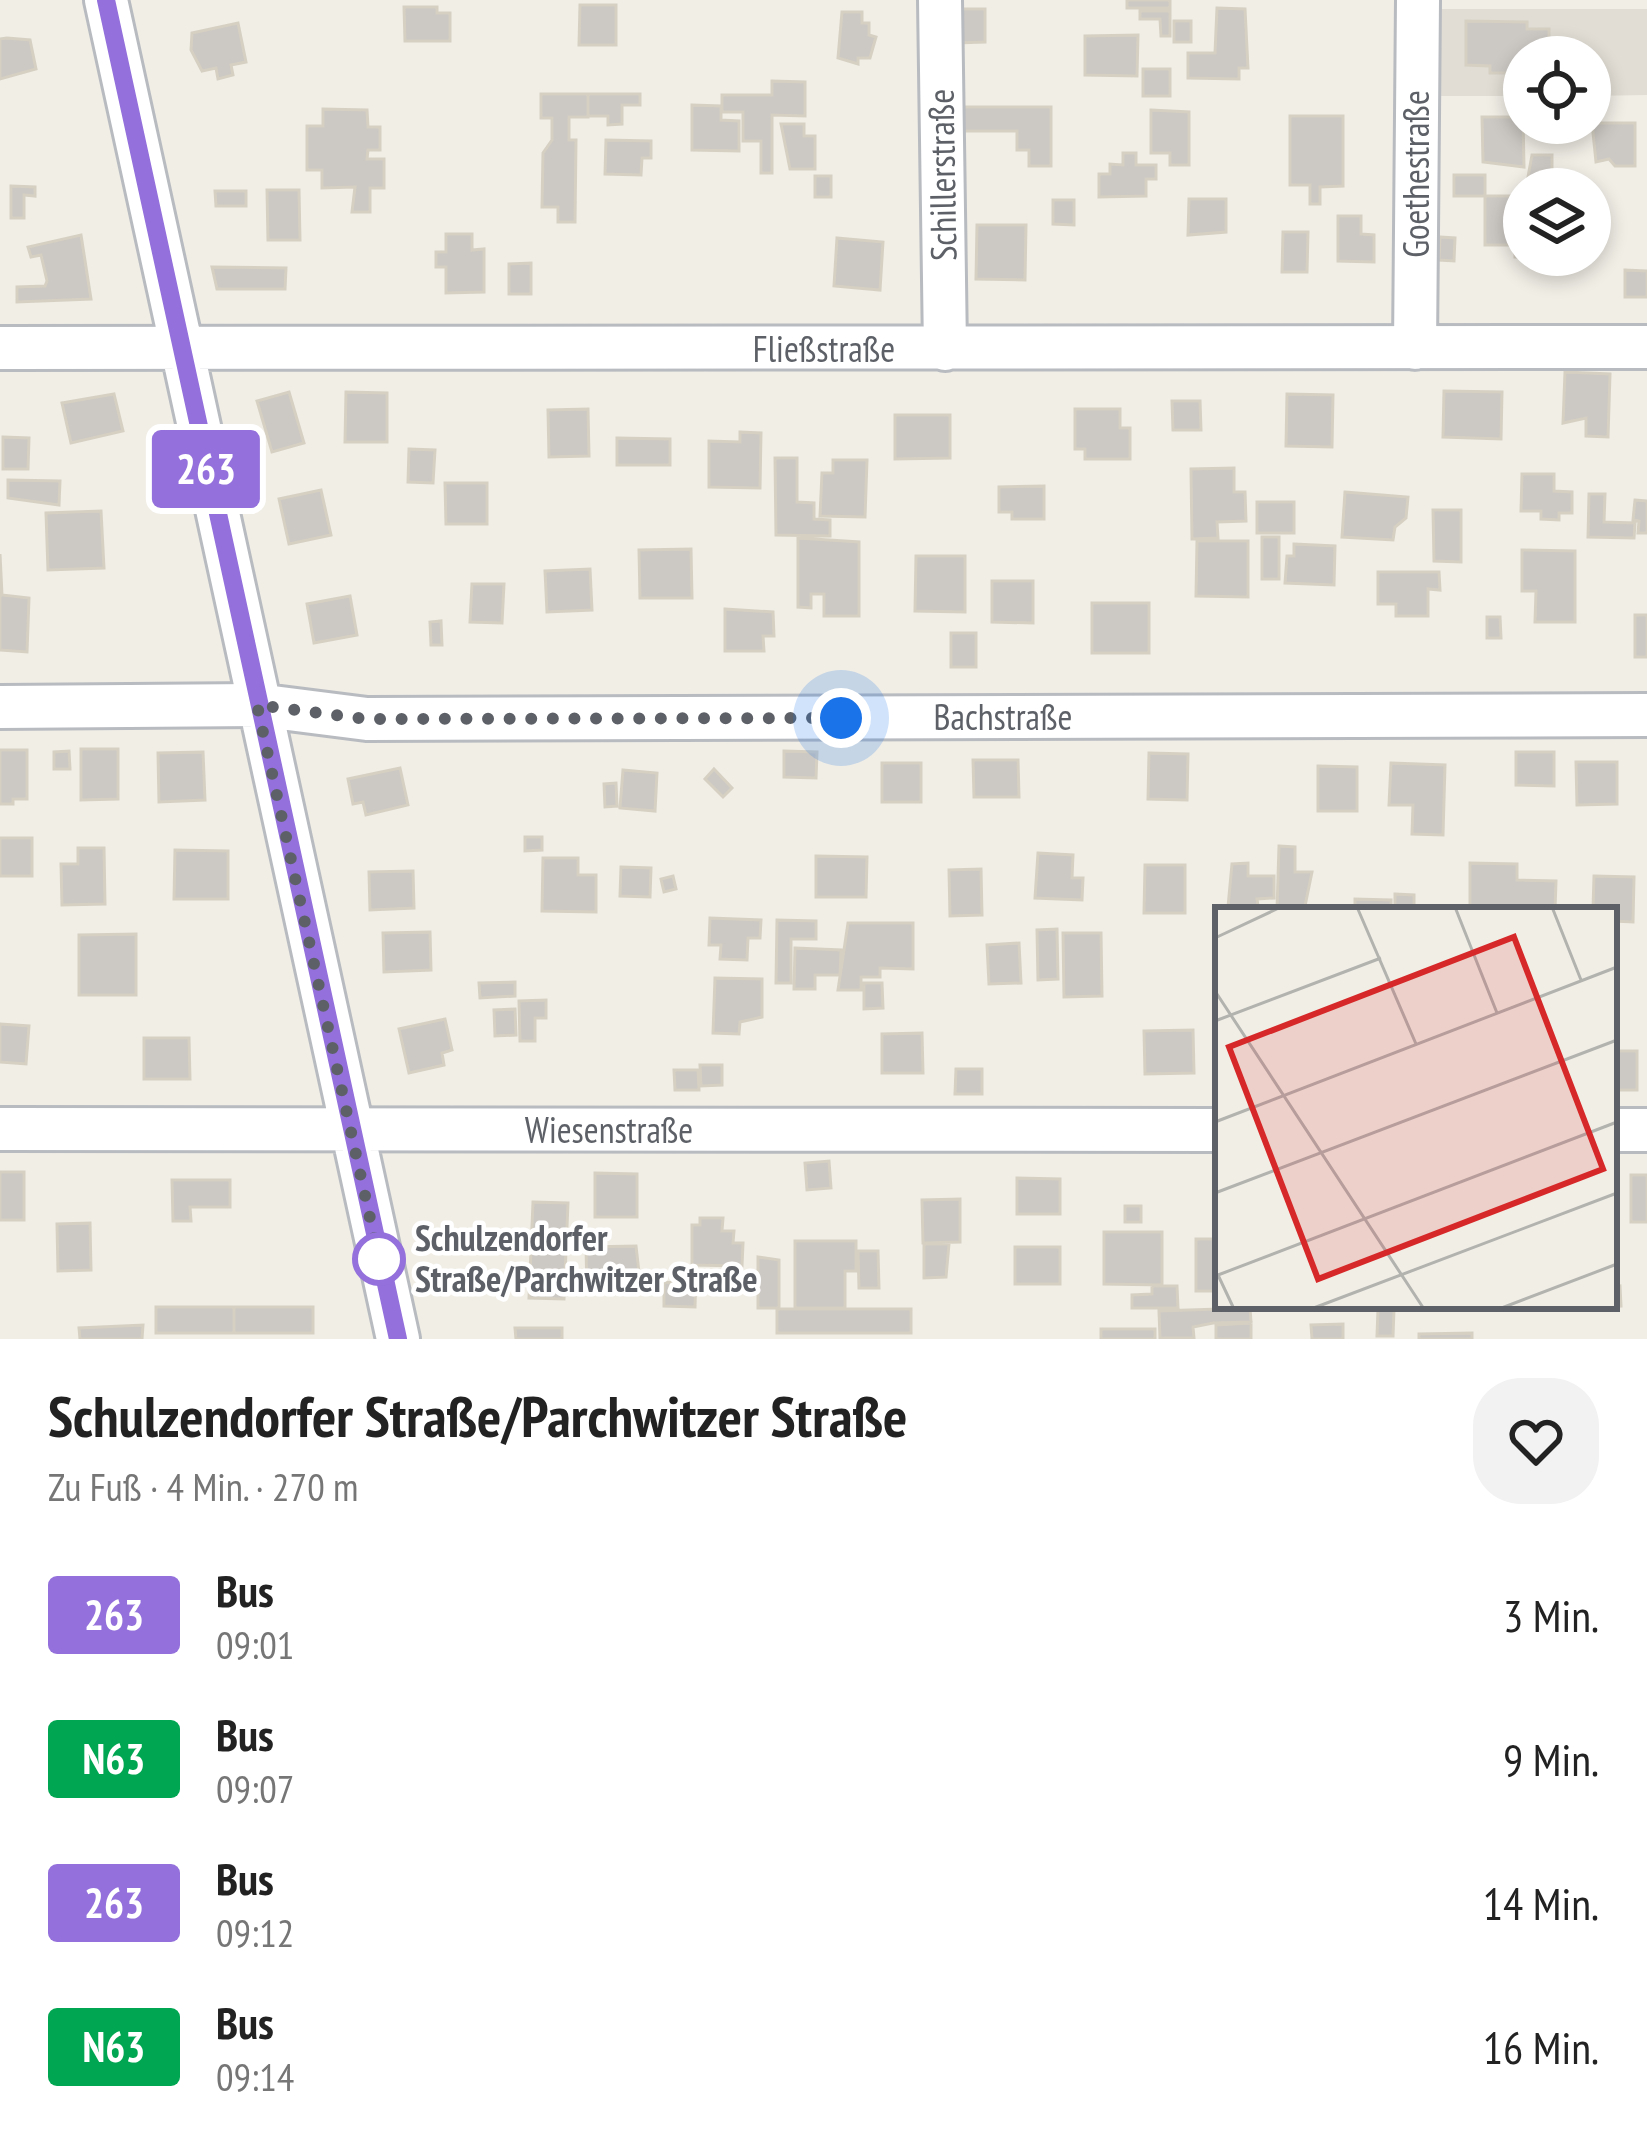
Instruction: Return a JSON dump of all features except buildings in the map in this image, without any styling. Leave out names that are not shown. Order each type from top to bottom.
[{"type":"street","points":[[106,0],[398,1339]]},
{"type":"street","name":"Schillerstraße","points":[[940,0],[945,350]]},
{"type":"street","name":"Goethestraße","points":[[1415,348],[1418,0]]},
{"type":"street","name":"Fließstraße","points":[[0,348],[1647,347]]},
{"type":"street","name":"Bachstraße","points":[[0,706],[257,705],[367,719],[1647,715]]},
{"type":"street","name":"Wiesenstraße","points":[[0,1129],[1215,1130]]},
{"type":"shaded area","points":[[1430,9],[1647,9],[1647,95],[1611,96],[1611,36],[1503,36],[1503,96],[1431,96]]},
{"type":"bus line","name":"263","points":[[106,0],[398,1339]]},
{"type":"place","name":"Schulzendorfer Straße/Parchwitzer Straße","points":[[379,1259]]},
{"type":"route","points":[[379,1259],[257,705],[367,719],[841,718]]}]
